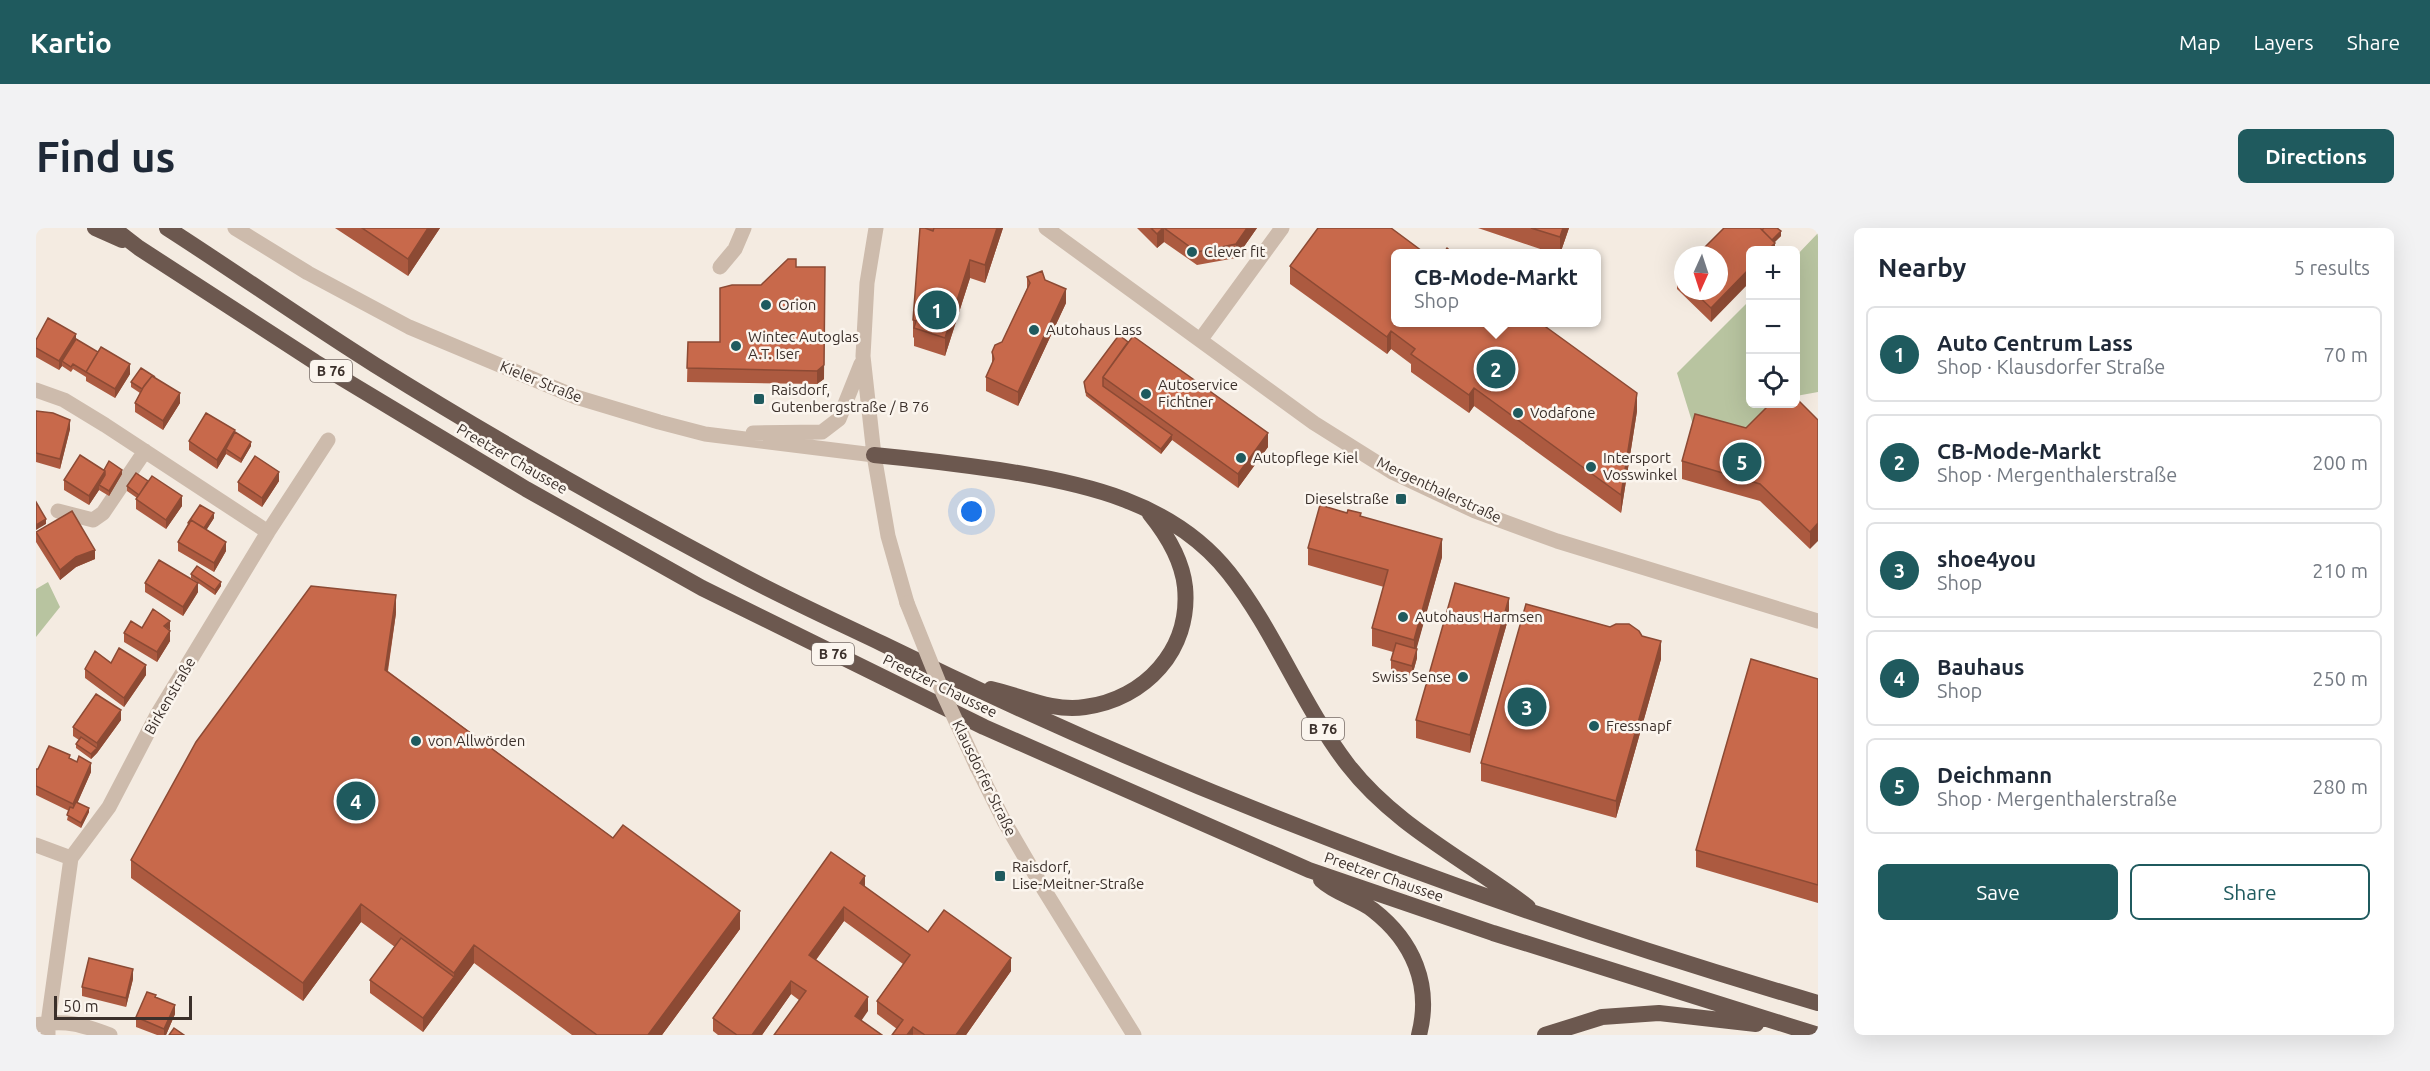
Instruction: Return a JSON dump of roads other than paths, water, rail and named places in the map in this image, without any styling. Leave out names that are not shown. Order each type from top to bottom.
[{"type":"highway","name":"B 76","points":[[95,228],[139,248]]},
{"type":"highway","name":"Preetzer Chaussee","points":[[113,228],[139,248],[315,362],[466,454],[702,588],[984,727],[1309,870],[1493,933],[1818,1035]]},
{"type":"highway","name":"Preetzer Chaussee","points":[[168,228],[371,363],[538,463],[737,573],[1034,717],[1269,816],[1458,888],[1716,973],[1818,1003]]},
{"type":"highway","name":"B 76","points":[[874,455],[931,460],[1057,480],[1111,494],[1183,528],[1229,572],[1246,597],[1316,719],[1349,766],[1383,801],[1428,839],[1493,880],[1541,916]]},
{"type":"highway","name":"B 76","points":[[964,684],[1016,694],[1051,707],[1083,708],[1110,702],[1147,682],[1174,646],[1184,618],[1185,587],[1175,553],[1166,535],[1145,509]]},
{"type":"highway","name":"B 76","points":[[1309,870],[1330,888],[1372,909],[1395,931],[1414,957],[1423,987],[1424,1019],[1419,1035]]},
{"type":"highway","name":"B 76","points":[[1545,1035],[1602,1017],[1659,1013],[1794,1028]]},
{"type":"street","name":"Kieler Straße","points":[[235,228],[308,273],[410,327],[576,397],[705,434],[874,455]]},
{"type":"street","points":[[720,267],[735,249],[744,228]]},
{"type":"street","points":[[874,235],[884,228]]},
{"type":"street","name":"Mergenthalerstraße","points":[[1046,228],[1324,429],[1392,472],[1475,511],[1557,541],[1818,621]]},
{"type":"street","points":[[1201,339],[1282,228]]},
{"type":"street","name":"Klausdorfer Straße","points":[[874,235],[867,283],[863,356],[874,455],[888,536],[907,603],[943,693],[1004,821],[1037,879],[1134,1035]]},
{"type":"street","name":"Klausdorfer Straße","points":[[705,434],[822,432],[839,419],[847,405],[863,356]]},
{"type":"street","points":[[36,390],[64,400],[268,532]]},
{"type":"street","name":"Birkenstraße","points":[[71,858],[109,807],[157,715],[268,532],[328,440]]},
{"type":"street","points":[[58,511],[93,520],[103,513],[145,451]]},
{"type":"street","points":[[36,845],[71,858],[44,1027],[79,1023],[110,1035]]},
{"type":"place","name":"Clever fit","points":[[1192,252]]},
{"type":"place","name":"Orion","points":[[766,305]]},
{"type":"place","name":"Auto Centrum Lass","points":[[937,310]]},
{"type":"place","name":"Autohaus Lass","points":[[1034,330]]},
{"type":"place","name":"Wintec Autoglas A.T. Iser","points":[[736,346]]},
{"type":"place","name":"CB-Mode-Markt","points":[[1496,369]]},
{"type":"place","name":"Autoservice Fichtner","points":[[1146,394]]},
{"type":"place","name":"Raisdorf, Gutenbergstraße / B 76","points":[[759,399]]},
{"type":"place","name":"Vodafone","points":[[1518,413]]},
{"type":"place","name":"Autopflege Kiel","points":[[1241,458]]},
{"type":"place","name":"Deichmann","points":[[1742,462]]},
{"type":"place","name":"Intersport Vosswinkel","points":[[1591,467]]},
{"type":"place","name":"Dieselstraße","points":[[1401,499]]},
{"type":"place","name":"Autohaus Harmsen","points":[[1403,617]]},
{"type":"place","name":"Swiss Sense","points":[[1463,677]]},
{"type":"place","name":"shoe4you","points":[[1527,707]]},
{"type":"place","name":"Fressnapf","points":[[1594,726]]},
{"type":"place","name":"von Allwörden","points":[[416,741]]},
{"type":"place","name":"Bauhaus","points":[[356,801]]},
{"type":"place","name":"Raisdorf, Lise-Meitner-Straße","points":[[1000,876]]}]
